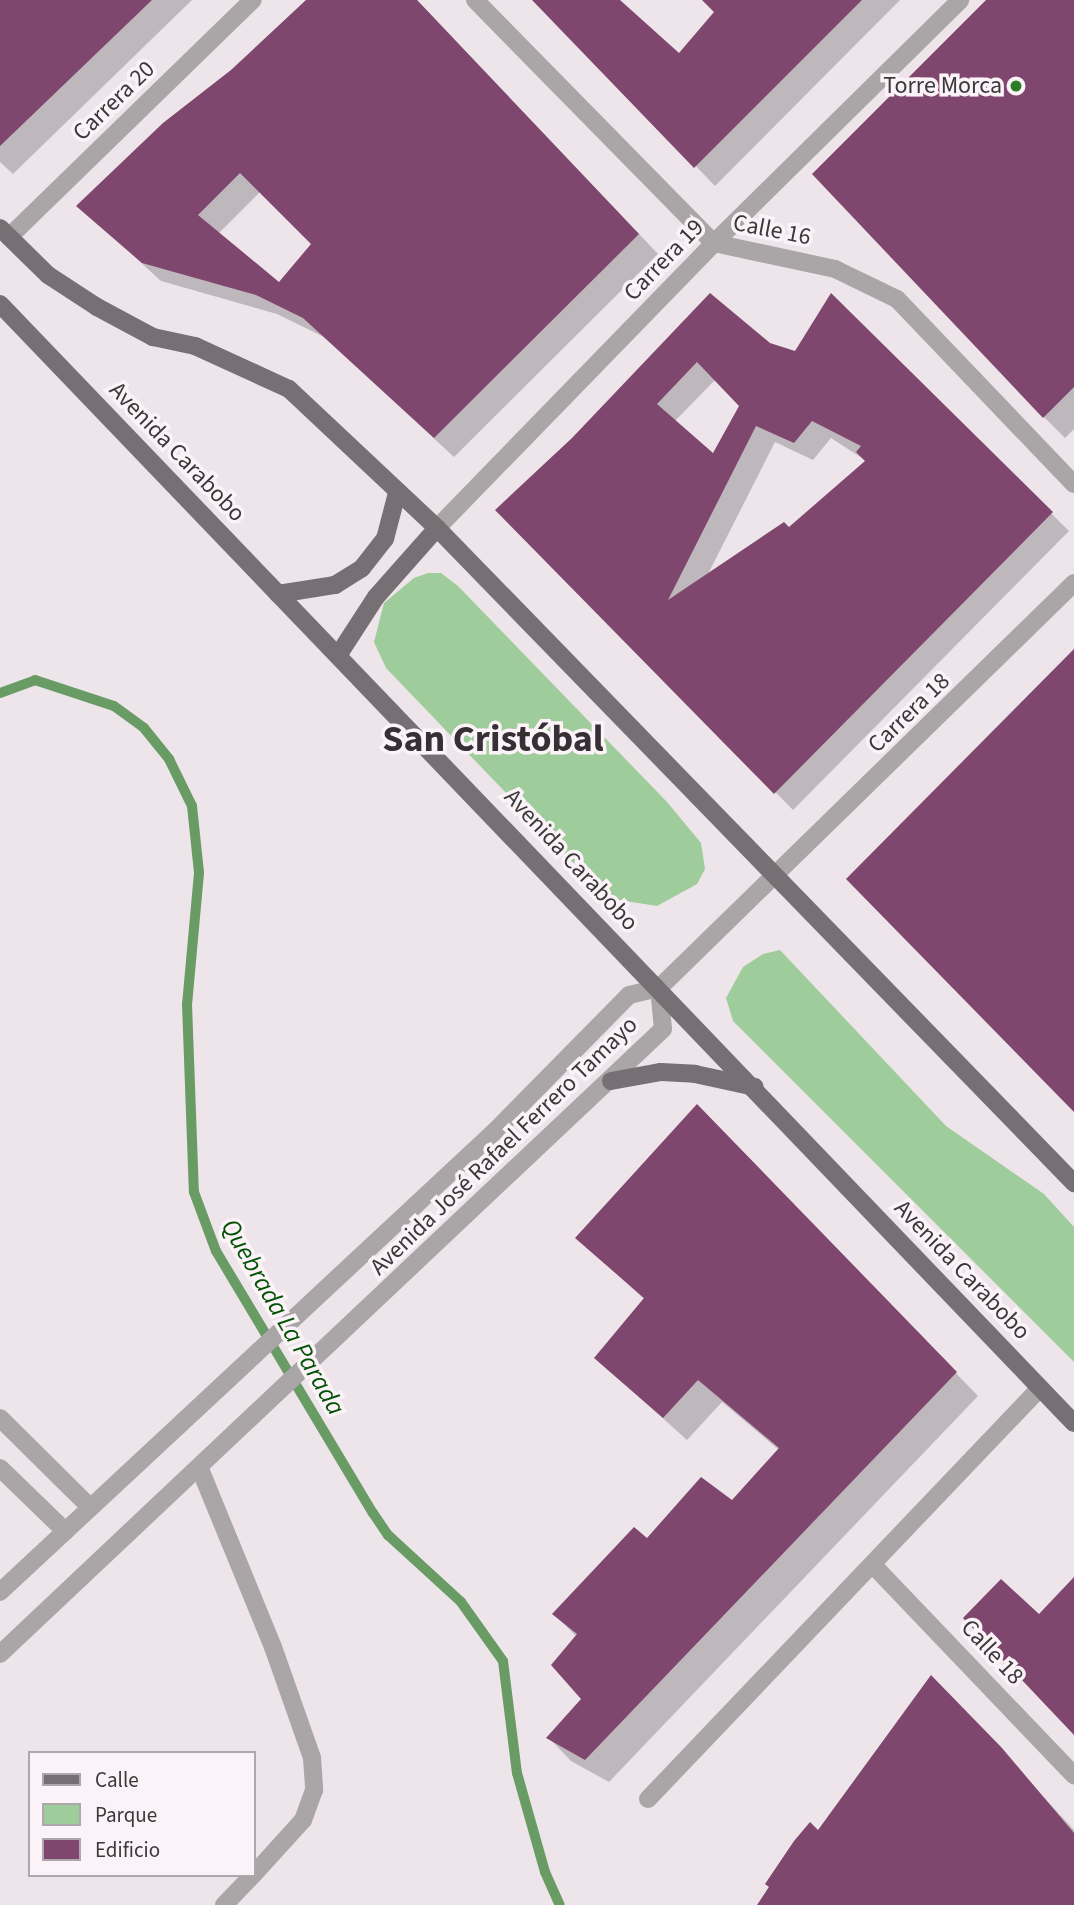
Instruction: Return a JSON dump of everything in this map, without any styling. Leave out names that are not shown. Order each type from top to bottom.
[{"type":"main road","points":[[5,233],[48,275],[97,307],[153,337],[195,346],[289,389],[437,528],[1074,1183]]},
{"type":"main road","name":"Avenida Carabobo","points":[[0,304],[755,1087],[1074,1423]]},
{"type":"main road","points":[[278,594],[335,585],[362,568],[385,539],[397,493]]},
{"type":"main road","points":[[339,654],[376,597],[437,528]]},
{"type":"main road","points":[[611,1081],[661,1072],[695,1074],[755,1087]]},
{"type":"street","name":"Carrera 20","points":[[5,233],[253,0]]},
{"type":"street","name":"Calle 16","points":[[475,0],[714,243],[835,269],[897,299],[1074,484]]},
{"type":"street","name":"Carrera 19","points":[[437,528],[714,243],[960,0]]},
{"type":"street","name":"Carrera 18","points":[[659,988],[1074,583]]},
{"type":"street","name":"Avenida José Rafael Ferrero Tamayo","points":[[0,1592],[495,1131],[629,995],[659,988],[663,1029],[200,1469],[0,1654]]},
{"type":"street","points":[[648,1799],[1040,1388]]},
{"type":"street","points":[[0,1418],[90,1507]]},
{"type":"street","points":[[0,1468],[65,1531]]},
{"type":"street","points":[[200,1469],[273,1647],[312,1759],[314,1790],[303,1820],[256,1872]]},
{"type":"street","name":"Calle 18","points":[[873,1565],[1074,1775]]},
{"type":"street","points":[[224,1905],[251,1877]]},
{"type":"green space","points":[[428,573],[441,573],[458,586],[667,802],[701,843],[705,869],[697,884],[657,906],[607,898],[386,668],[374,642],[384,603],[414,578]]},
{"type":"green space","points":[[780,950],[946,1126],[1044,1194],[1074,1227],[1074,1362],[733,1021],[726,998],[743,967],[763,954]]},
{"type":"building","points":[[0,0],[152,0],[0,146]]},
{"type":"building","points":[[306,0],[417,0],[639,234],[434,438],[303,318],[256,295],[142,263],[76,206],[163,123],[231,70]],"holes":[[[240,173],[311,244],[279,282],[198,215]]]},
{"type":"building","points":[[532,0],[620,0],[679,53],[714,12],[702,0],[862,0],[694,168]]},
{"type":"building","points":[[986,0],[1074,0],[1074,387],[1043,418],[812,174]]},
{"type":"building","points":[[710,293],[770,343],[795,351],[831,293],[1053,512],[774,794],[495,510],[572,438]],"holes":[[[697,362],[739,406],[713,453],[657,404]],[[812,421],[861,446],[856,452],[865,461],[789,527],[784,522],[668,600],[756,426],[794,443]]]},
{"type":"building","points":[[1074,649],[1074,1112],[846,879]]},
{"type":"building","points":[[697,1104],[957,1372],[585,1760],[546,1738],[581,1699],[551,1665],[577,1634],[552,1614],[634,1527],[647,1538],[701,1477],[732,1500],[779,1448],[698,1380],[663,1418],[594,1358],[644,1298],[575,1238]]},
{"type":"building","points":[[1074,1577],[1074,1735],[963,1618],[1001,1579],[1039,1614]]},
{"type":"building","points":[[931,1675],[1002,1748],[1074,1833],[1074,1905],[757,1905],[769,1887],[765,1884],[794,1841],[810,1822],[818,1830]]},
{"type":"waterway","name":"Quebrada La Parada","points":[[0,693],[35,680],[114,706],[144,728],[169,759],[192,806],[199,873],[187,1004],[194,1192],[216,1251],[373,1513],[388,1535],[461,1602],[503,1661],[517,1773],[545,1872],[560,1905]]},
{"type":"place","name":"Torre Morca","points":[[1016,86]]},
{"type":"district","name":"San Cristóbal","points":[[493,740]]}]
